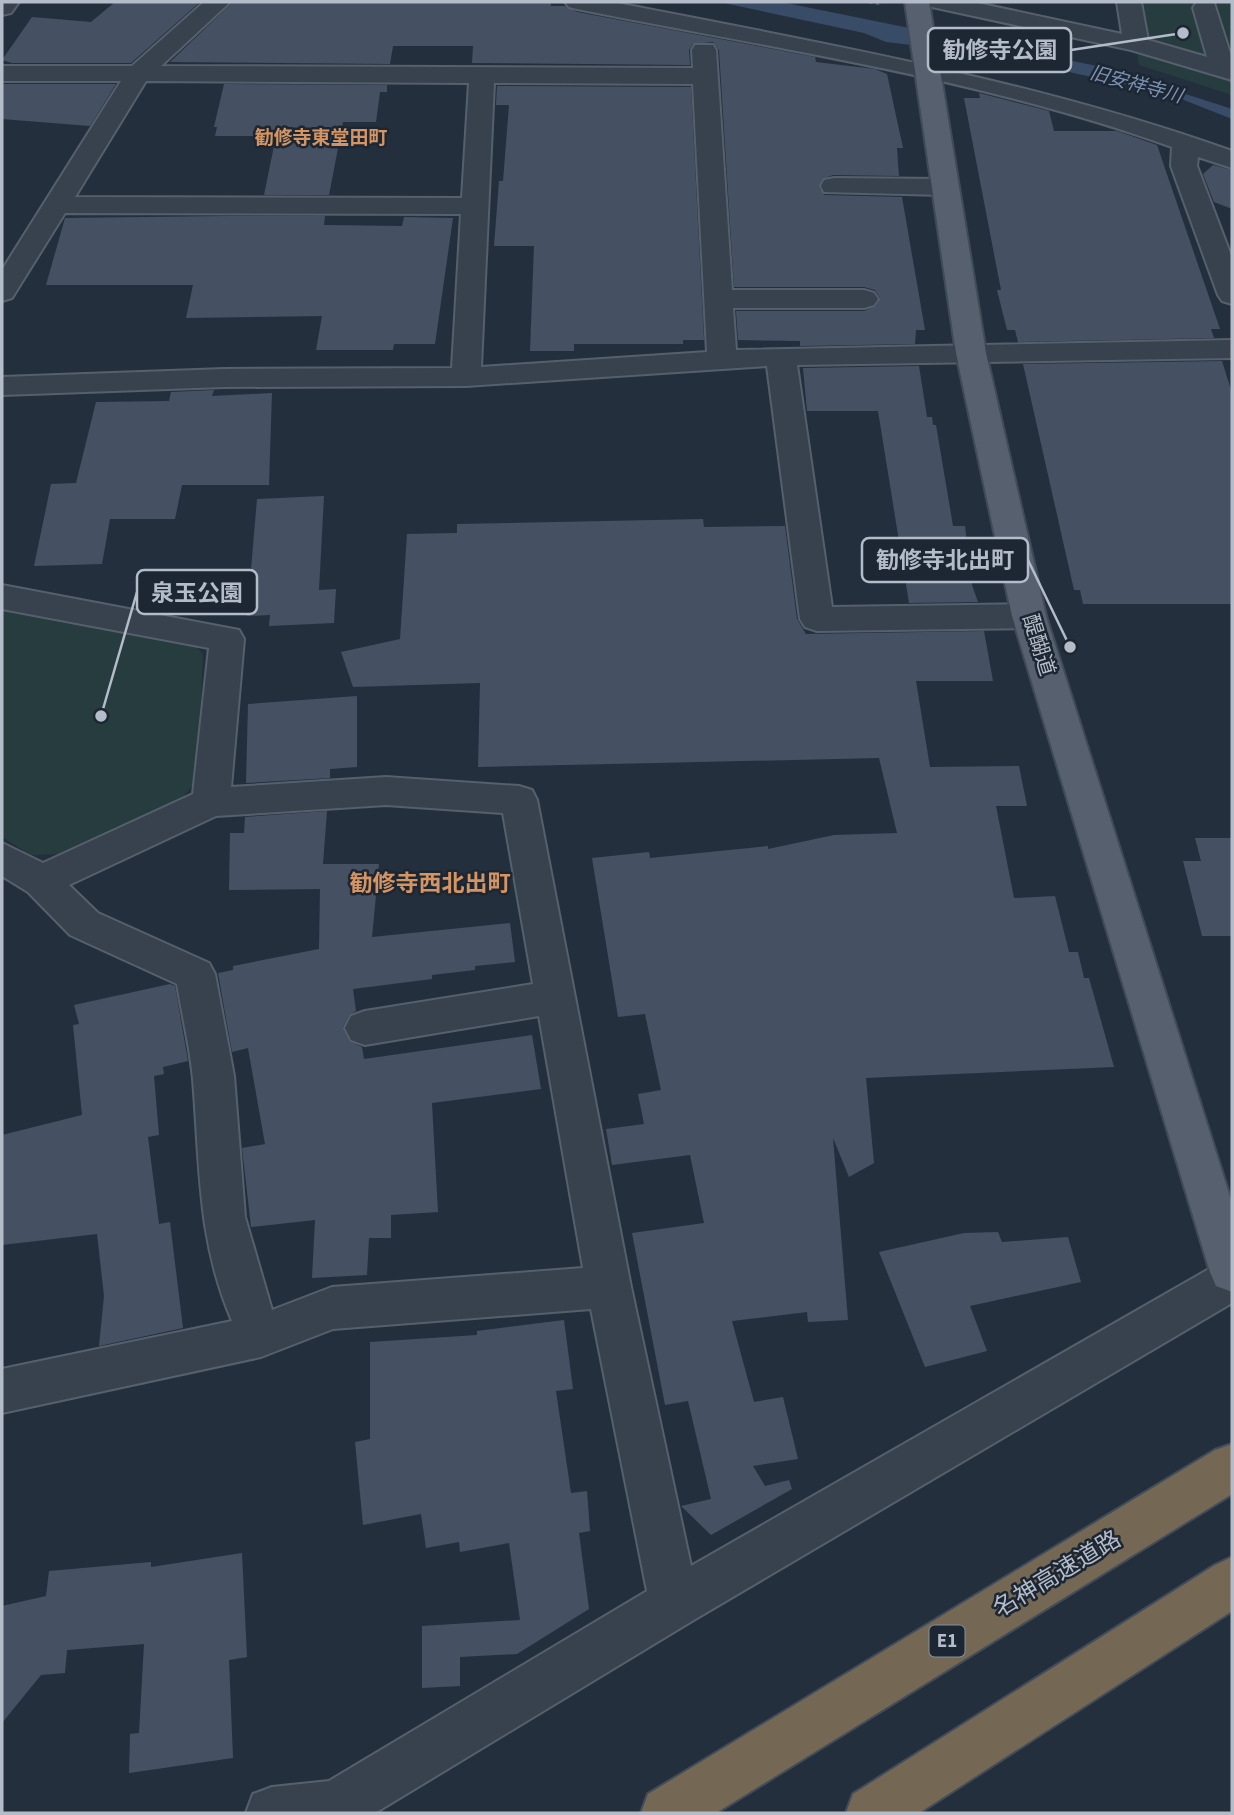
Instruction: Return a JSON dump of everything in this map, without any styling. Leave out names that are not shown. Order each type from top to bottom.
[{"type":"highway","name":"名神高速道路","points":[[667,1813],[1230,1468]]},
{"type":"highway","points":[[872,1813],[1232,1582]]},
{"type":"main road","name":"醍醐道","points":[[918,9],[971,353],[1029,615],[1232,1272]]},
{"type":"street","points":[[2,8],[7,2]]},
{"type":"street","points":[[2,292],[138,74],[218,2]]},
{"type":"street","points":[[577,2],[702,27],[926,65],[1101,113],[1232,160]]},
{"type":"street","points":[[940,2],[1136,44],[1227,72]]},
{"type":"street","points":[[1129,2],[1136,44]]},
{"type":"street","points":[[1200,5],[1227,72]]},
{"type":"street","points":[[1200,5],[1232,15]]},
{"type":"street","points":[[702,27],[722,360]]},
{"type":"street","points":[[2,73],[705,76]]},
{"type":"street","points":[[466,377],[482,75]]},
{"type":"street","points":[[1185,141],[1184,166],[1232,295]]},
{"type":"street","points":[[834,186],[944,187]]},
{"type":"street","points":[[56,205],[475,206]]},
{"type":"street","points":[[718,299],[864,299]]},
{"type":"street","points":[[2,386],[224,378],[466,377],[781,356],[1232,349]]},
{"type":"street","points":[[781,356],[817,619],[1029,615]]},
{"type":"street","points":[[2,597],[227,639],[211,802]]},
{"type":"street","points":[[40,881],[211,802],[386,792],[519,800],[609,1287],[674,1603]]},
{"type":"street","points":[[2,858],[40,881],[84,924],[195,974],[213,1076],[223,1217],[246,1303],[261,1336]]},
{"type":"street","points":[[365,1028],[554,998]]},
{"type":"street","points":[[272,1813],[330,1810],[674,1603],[1232,1279]]},
{"type":"street","points":[[2,1391],[261,1336],[332,1308],[609,1287]]},
{"type":"path","points":[[869,2],[891,6]]},
{"type":"green space","points":[[1129,2],[1232,2],[1232,95],[1139,65]]},
{"type":"green space","points":[[2,606],[191,642],[203,654],[198,778],[178,804],[66,854],[31,855],[2,837]]},
{"type":"water","name":"旧安祥寺川","points":[[719,2],[781,2],[1102,67],[1232,109],[1232,119],[1151,87],[1128,85],[988,54],[886,42],[864,33]]},
{"type":"building","points":[[115,2],[200,2],[131,63],[12,63],[2,60],[32,17],[91,22]]},
{"type":"building","points":[[233,2],[551,2],[551,6],[565,6],[577,12],[815,57],[816,62],[875,69],[887,74],[903,148],[897,148],[899,176],[833,175],[822,179],[819,187],[824,195],[902,197],[925,330],[916,330],[915,344],[800,346],[800,341],[738,340],[736,311],[864,311],[876,306],[880,298],[875,290],[864,287],[734,287],[719,50],[713,42],[693,44],[689,50],[690,65],[472,63],[473,46],[393,46],[390,64],[170,62]]},
{"type":"building","points":[[2,84],[116,84],[90,126],[2,119]]},
{"type":"building","points":[[224,84],[387,85],[387,92],[380,92],[376,122],[343,122],[329,195],[264,195],[276,136],[215,136],[217,127],[214,127]]},
{"type":"building","points":[[497,86],[691,87],[704,340],[683,340],[683,344],[574,344],[574,351],[530,351],[534,246],[494,246],[509,105],[496,105]]},
{"type":"building","points":[[979,93],[1049,111],[1054,131],[1117,131],[1157,145],[1220,329],[1211,329],[1214,338],[1018,342],[1015,330],[1007,330],[997,290],[1001,290],[964,98],[980,98]]},
{"type":"building","points":[[1213,165],[1232,170],[1232,209],[1214,202],[1203,174]]},
{"type":"building","points":[[325,216],[324,225],[402,226],[404,217],[453,218],[435,344],[394,344],[393,350],[316,350],[322,316],[186,318],[193,285],[46,285],[65,218]]},
{"type":"building","points":[[1222,361],[1232,393],[1232,604],[1083,604],[1080,590],[1074,590],[1023,364]]},
{"type":"building","points":[[919,366],[927,417],[932,417],[933,425],[936,425],[953,526],[965,526],[972,585],[978,602],[909,603],[878,411],[807,411],[803,368]]},
{"type":"building","points":[[214,390],[212,396],[272,393],[269,485],[182,485],[175,519],[110,519],[102,564],[34,566],[51,484],[76,483],[96,402],[169,401],[171,392]]},
{"type":"building","points":[[324,496],[319,590],[336,589],[334,623],[269,626],[270,615],[247,616],[257,499]]},
{"type":"building","points":[[703,519],[704,527],[785,526],[797,619],[806,634],[984,631],[993,681],[916,681],[930,767],[1019,766],[1027,806],[996,806],[1014,898],[1055,896],[1069,952],[1078,952],[1084,978],[1089,978],[1114,1067],[866,1078],[874,1163],[849,1177],[833,1138],[848,1320],[808,1322],[807,1312],[732,1321],[754,1402],[783,1397],[798,1459],[753,1466],[765,1486],[789,1480],[792,1489],[711,1535],[681,1506],[711,1499],[688,1401],[665,1405],[632,1233],[704,1223],[690,1155],[612,1165],[606,1129],[644,1124],[638,1094],[661,1090],[645,1014],[618,1017],[592,858],[649,852],[650,858],[768,846],[768,849],[834,835],[897,833],[879,758],[478,767],[480,683],[353,687],[341,652],[400,639],[407,534],[457,533],[457,524]]},
{"type":"building","points":[[357,696],[357,767],[330,769],[330,778],[246,783],[248,704]]},
{"type":"building","points":[[327,811],[323,864],[379,864],[372,937],[510,923],[515,962],[475,966],[475,970],[432,975],[432,979],[353,989],[356,1011],[349,1015],[343,1027],[349,1041],[362,1047],[364,1059],[532,1035],[541,1089],[432,1103],[438,1212],[391,1215],[391,1238],[369,1238],[367,1275],[312,1278],[315,1220],[251,1227],[242,1148],[265,1144],[248,1048],[232,1052],[218,973],[233,970],[233,966],[319,949],[320,889],[229,890],[230,833],[244,833],[245,817]]},
{"type":"building","points":[[1195,838],[1232,838],[1232,936],[1202,936],[1183,861],[1201,861]]},
{"type":"building","points":[[170,984],[175,986],[188,1061],[163,1067],[164,1074],[154,1076],[159,1135],[148,1137],[159,1224],[170,1222],[183,1328],[99,1346],[104,1296],[97,1234],[2,1245],[2,1135],[82,1115],[73,1025],[79,1024],[74,1005]]},
{"type":"building","points":[[998,1232],[1002,1242],[1068,1237],[1081,1282],[970,1306],[987,1351],[925,1367],[879,1252],[964,1233]]},
{"type":"building","points":[[564,1320],[573,1389],[556,1391],[571,1493],[587,1491],[590,1531],[579,1533],[589,1609],[517,1654],[460,1657],[460,1686],[422,1688],[422,1626],[520,1620],[509,1543],[460,1552],[459,1542],[426,1548],[421,1514],[363,1525],[355,1442],[370,1439],[370,1342],[477,1335],[477,1331]]},
{"type":"building","points":[[242,1553],[247,1657],[229,1660],[233,1758],[129,1773],[130,1734],[139,1733],[144,1644],[67,1650],[65,1673],[41,1675],[2,1723],[2,1606],[46,1596],[49,1571],[151,1562],[151,1567]]},
{"type":"place","name":"勧修寺公園","points":[[1183,33]]},
{"type":"place","name":"勧修寺北出町","points":[[1070,647]]},
{"type":"place","name":"泉玉公園","points":[[101,716]]},
{"type":"district","name":"勧修寺東堂田町","points":[[321,138]]},
{"type":"district","name":"勧修寺西北出町","points":[[430,883]]}]
